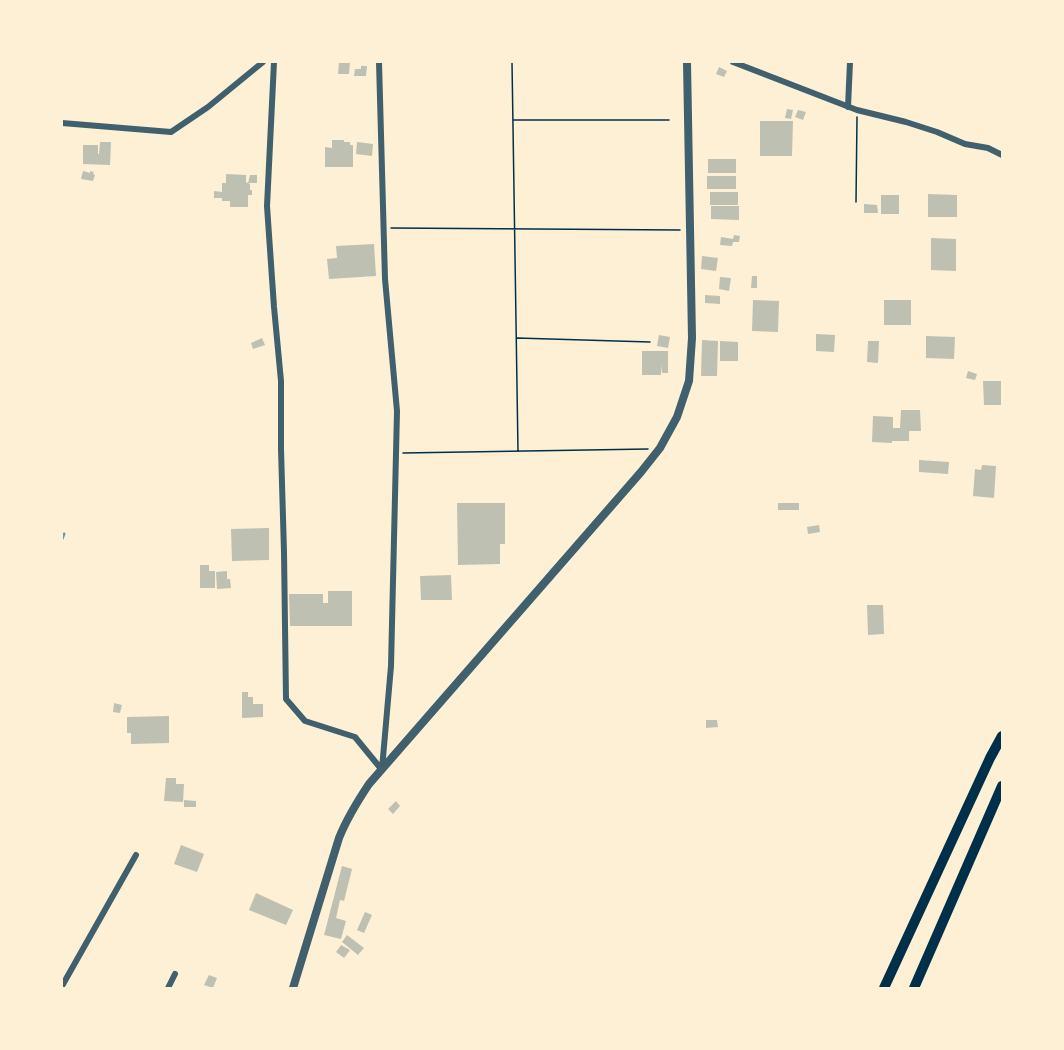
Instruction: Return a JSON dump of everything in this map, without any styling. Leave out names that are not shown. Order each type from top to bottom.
[{"type":"highway","points":[[884,988],[1002,736]]},
{"type":"highway","points":[[914,988],[1002,786]]},
{"type":"street","points":[[62,123],[171,132],[208,107],[263,62]]},
{"type":"street","points":[[274,62],[267,206],[281,381],[286,699],[305,721],[355,737],[382,770]]},
{"type":"street","points":[[379,62],[385,279],[397,411],[391,666],[382,770]]},
{"type":"street","points":[[293,988],[346,821],[354,805],[369,784],[660,448],[677,417],[688,381],[692,338],[687,62]]},
{"type":"street","points":[[733,62],[848,107],[906,122],[965,144],[988,148],[1002,155]]},
{"type":"street","points":[[848,107],[850,62]]},
{"type":"street","points":[[63,987],[136,855]]},
{"type":"street","points":[[168,988],[175,974]]},
{"type":"path","points":[[512,62],[518,451]]},
{"type":"path","points":[[856,202],[857,110]]},
{"type":"path","points":[[513,120],[669,120]]},
{"type":"path","points":[[383,228],[690,230]]},
{"type":"path","points":[[516,338],[650,342]]},
{"type":"path","points":[[396,453],[660,448]]},
{"type":"building","points":[[339,62],[350,62],[349,74],[338,74]]},
{"type":"building","points":[[361,66],[367,66],[366,76],[354,76],[355,69],[361,69]]},
{"type":"building","points":[[719,67],[727,71],[724,77],[716,74]]},
{"type":"building","points":[[787,109],[793,110],[791,119],[785,118]]},
{"type":"building","points":[[798,110],[806,112],[803,120],[795,117]]},
{"type":"building","points":[[760,121],[793,121],[792,156],[760,156]]},
{"type":"building","points":[[332,140],[344,140],[353,145],[353,167],[325,167],[325,147],[332,148]]},
{"type":"building","points":[[100,142],[111,142],[110,165],[83,164],[83,145],[98,145],[99,154]]},
{"type":"building","points":[[357,142],[373,144],[372,156],[356,154]]},
{"type":"building","points":[[708,159],[736,159],[736,173],[708,173]]},
{"type":"building","points":[[83,171],[94,172],[93,181],[81,179]]},
{"type":"building","points":[[226,174],[246,175],[246,182],[250,184],[250,190],[252,190],[252,195],[248,195],[248,207],[230,207],[230,201],[214,198],[214,191],[222,192],[222,183],[226,183]]},
{"type":"building","points":[[250,175],[257,175],[257,183],[248,183]]},
{"type":"building","points":[[707,176],[736,176],[736,189],[707,189]]},
{"type":"building","points":[[710,192],[738,192],[738,205],[710,205]]},
{"type":"building","points":[[928,194],[957,195],[957,217],[928,217]]},
{"type":"building","points":[[881,195],[899,195],[899,214],[881,214]]},
{"type":"building","points":[[864,204],[877,205],[878,213],[864,213]]},
{"type":"building","points":[[711,206],[739,206],[739,220],[711,219]]},
{"type":"building","points":[[734,235],[740,236],[739,242],[733,242],[732,246],[720,245],[721,237],[733,239]]},
{"type":"building","points":[[931,238],[956,239],[956,271],[931,270]]},
{"type":"building","points":[[374,244],[376,276],[329,279],[327,259],[337,258],[336,246]]},
{"type":"building","points":[[702,256],[718,258],[716,271],[701,269]]},
{"type":"building","points":[[752,276],[757,276],[757,288],[751,288]]},
{"type":"building","points":[[720,277],[731,278],[729,291],[719,289]]},
{"type":"building","points":[[705,295],[720,296],[720,304],[705,303]]},
{"type":"building","points":[[753,300],[779,301],[778,332],[752,331]]},
{"type":"building","points":[[884,300],[911,300],[911,325],[884,325]]},
{"type":"building","points":[[816,334],[835,335],[834,352],[816,351]]},
{"type":"building","points":[[659,335],[670,337],[668,348],[657,346]]},
{"type":"building","points":[[926,336],[955,337],[954,359],[926,358]]},
{"type":"building","points":[[262,338],[265,345],[253,349],[251,343]]},
{"type":"building","points":[[702,340],[718,341],[717,376],[701,376]]},
{"type":"building","points":[[720,341],[738,342],[738,361],[720,361]]},
{"type":"building","points":[[868,341],[879,341],[878,363],[867,362]]},
{"type":"building","points":[[642,351],[668,351],[668,373],[662,373],[661,365],[661,375],[642,375]]},
{"type":"building","points":[[968,371],[977,374],[975,380],[966,378]]},
{"type":"building","points":[[983,381],[1002,381],[1002,405],[984,405]]},
{"type":"building","points":[[901,410],[920,410],[921,431],[909,431],[909,441],[872,442],[873,416],[893,417],[893,428],[900,428]]},
{"type":"building","points":[[919,460],[949,462],[948,474],[919,472]]},
{"type":"building","points":[[982,465],[996,466],[994,498],[973,496],[975,469],[981,470]]},
{"type":"building","points":[[457,503],[505,503],[505,544],[500,544],[500,564],[458,565]]},
{"type":"building","points":[[778,503],[799,503],[799,510],[778,510]]},
{"type":"building","points":[[819,525],[820,532],[808,534],[807,527]]},
{"type":"building","points":[[269,528],[269,560],[232,561],[231,529]]},
{"type":"building","points":[[200,565],[209,565],[209,571],[215,571],[215,588],[200,588]]},
{"type":"building","points":[[227,571],[227,579],[230,579],[231,588],[217,589],[216,572]]},
{"type":"building","points":[[451,575],[452,600],[421,600],[420,576]]},
{"type":"building","points":[[328,591],[352,591],[352,626],[290,626],[289,594],[323,594],[323,603],[328,603]]},
{"type":"building","points":[[867,605],[883,605],[884,634],[868,635]]},
{"type":"building","points":[[242,692],[248,692],[248,697],[253,697],[253,704],[263,704],[263,717],[242,718]]},
{"type":"building","points":[[114,703],[122,705],[120,713],[113,712]]},
{"type":"building","points":[[169,716],[169,743],[131,744],[131,733],[127,733],[127,717]]},
{"type":"building","points":[[706,720],[717,720],[718,727],[706,728]]},
{"type":"building","points":[[166,778],[176,778],[176,784],[184,784],[183,802],[164,801]]},
{"type":"building","points":[[184,800],[196,801],[196,807],[184,807]]},
{"type":"building","points":[[396,801],[400,806],[393,814],[388,809]]},
{"type":"building","points":[[181,845],[204,854],[197,872],[174,864]]},
{"type":"building","points":[[342,866],[352,869],[344,901],[340,900],[336,918],[346,921],[341,939],[324,935]]},
{"type":"building","points":[[256,893],[293,910],[286,925],[249,910]]},
{"type":"building","points":[[365,912],[372,915],[364,933],[357,930]]},
{"type":"building","points":[[347,935],[364,948],[358,955],[342,942]]},
{"type":"building","points":[[341,945],[350,950],[344,958],[336,952]]},
{"type":"building","points":[[209,975],[217,978],[213,988],[204,985]]},
{"type":"waterway","points":[[62,539],[64,534]]}]
